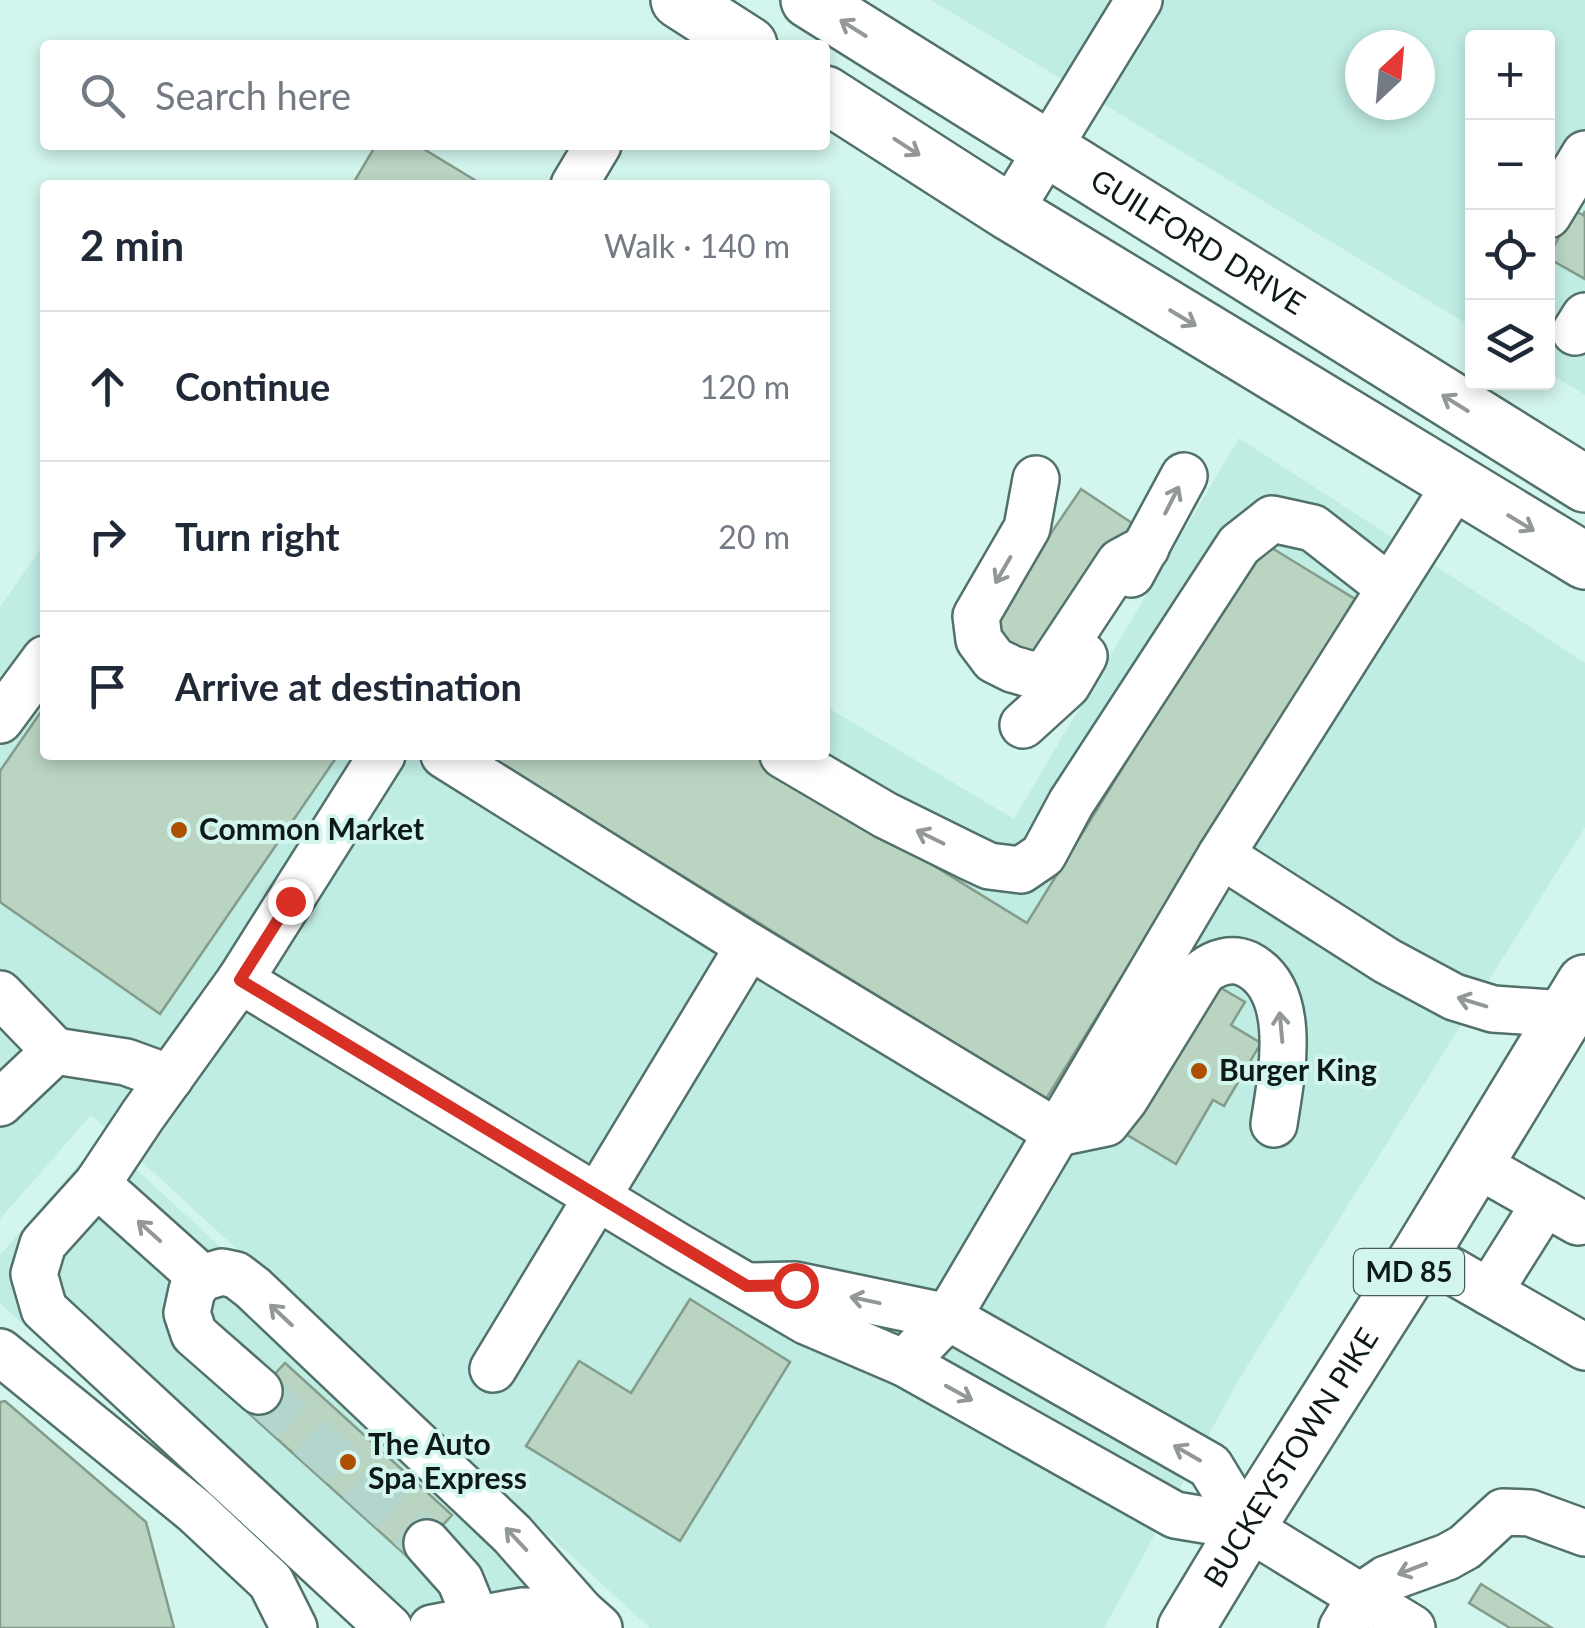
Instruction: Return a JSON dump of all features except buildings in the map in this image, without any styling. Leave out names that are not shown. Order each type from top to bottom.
[{"type":"main road","points":[[679,0],[741,40]]},
{"type":"main road","name":"GUILFORD DRIVE","points":[[809,0],[1562,466],[1585,484]]},
{"type":"main road","points":[[830,97],[1010,212],[1585,561]]},
{"type":"main road","name":"BUCKEYSTOWN PIKE","points":[[1186,1628],[1575,999]]},
{"type":"lane","points":[[1010,212],[1139,0]]},
{"type":"lane","points":[[577,180],[595,150]]},
{"type":"lane","points":[[1552,210],[1585,154]]},
{"type":"lane","points":[[1024,725],[1067,685],[1184,476]]},
{"type":"lane","points":[[1036,480],[1027,528],[976,616],[979,640],[994,660],[1032,675],[1048,671],[1120,562],[1146,548]]},
{"type":"lane","points":[[904,1362],[948,1317],[1222,855],[1456,484]]},
{"type":"lane","points":[[792,760],[885,815],[970,857],[989,866],[1021,870],[1043,855],[1071,804],[1238,545],[1272,519],[1313,528],[1390,588]]},
{"type":"lane","points":[[0,720],[40,665]]},
{"type":"lane","points":[[379,760],[240,980],[96,1184],[44,1244],[34,1274],[44,1309],[389,1628]]},
{"type":"lane","points":[[452,760],[1058,1133],[1106,1123],[1126,1100],[1203,972],[1212,965],[1236,960],[1248,964],[1268,981],[1281,1016],[1284,1058],[1274,1124]]},
{"type":"lane","points":[[1222,855],[1387,961],[1454,997],[1493,1009],[1575,999]]},
{"type":"lane","points":[[493,1368],[750,946]]},
{"type":"lane","points":[[240,980],[806,1322],[904,1362],[1175,1514],[1247,1527]]},
{"type":"lane","points":[[0,994],[55,1051],[126,1062],[170,1078]]},
{"type":"lane","points":[[0,1103],[55,1051]]},
{"type":"lane","points":[[1476,1164],[1561,1213],[1490,1292]]},
{"type":"lane","points":[[96,1184],[202,1278]]},
{"type":"lane","points":[[1421,1253],[1585,1347]]},
{"type":"lane","points":[[259,1391],[194,1334],[187,1313],[192,1290],[202,1278],[222,1272],[253,1288],[512,1534],[590,1620]]},
{"type":"lane","points":[[747,1286],[795,1285],[948,1317],[1210,1466],[1247,1527],[1351,1612],[1412,1628]]},
{"type":"lane","points":[[0,1352],[195,1511],[272,1582],[294,1628]]},
{"type":"lane","points":[[1351,1612],[1386,1579],[1465,1547],[1504,1512],[1530,1514],[1585,1533]]},
{"type":"lane","points":[[427,1543],[460,1580],[476,1619]]},
{"type":"lane","points":[[432,1628],[522,1611],[590,1620]]},
{"type":"shaded area","points":[[931,0],[1585,0],[1585,395],[1555,376],[1555,30],[1465,30],[1465,323]]},
{"type":"shaded area","points":[[1239,438],[1585,663],[1585,827],[1239,1379],[1104,1628],[650,1628],[91,1115],[0,1219],[0,607],[40,550],[40,760],[830,760],[830,709],[1014,819]]},
{"type":"shaded area","points":[[102,1138],[594,1586],[534,1628],[362,1628],[160,1450],[0,1303],[0,1255]]},
{"type":"tunnel","points":[[259,1391],[427,1543]]},
{"type":"place","name":"Common Market","points":[[179,830]]},
{"type":"place","name":"Burger King","points":[[1199,1071]]},
{"type":"place","name":"The Auto Spa Express","points":[[348,1462]]},
{"type":"route","points":[[290,901],[240,980],[747,1286],[795,1285]]}]
